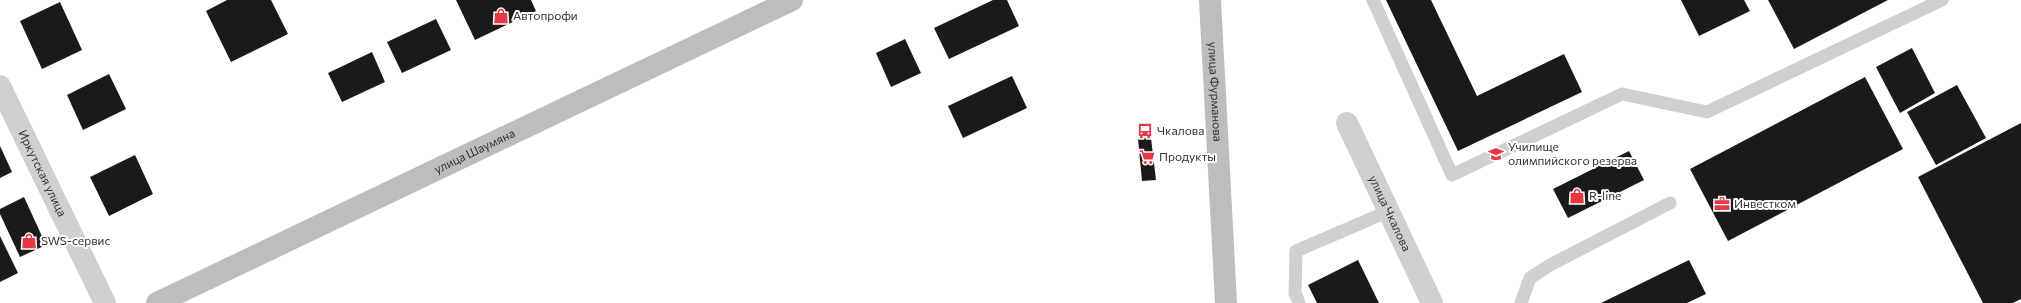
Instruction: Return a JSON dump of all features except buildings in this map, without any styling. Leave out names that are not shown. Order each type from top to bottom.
[{"type":"street","name":"улица Шаумяна","points":[[157,303],[792,0]]},
{"type":"street","name":"улица Фурманова","points":[[1210,0],[1226,303]]},
{"type":"street","name":"Иркутская улица","points":[[0,86],[105,303]]},
{"type":"street","name":"улица Чкалова","points":[[1347,124],[1432,303]]},
{"type":"lane","points":[[1373,0],[1452,175],[1622,94],[1707,112],[1942,0]]},
{"type":"lane","points":[[1521,303],[1530,278],[1550,265],[1670,203]]},
{"type":"lane","points":[[1299,303],[1295,293],[1296,251],[1389,211]]},
{"type":"place","name":"Автопрофи","points":[[501,16]]},
{"type":"place","name":"Чкалова","points":[[1145,131]]},
{"type":"place","name":"Училище олимпийского резерва","points":[[1496,154]]},
{"type":"place","name":"Продукты","points":[[1147,157]]},
{"type":"place","name":"R-line","points":[[1577,196]]},
{"type":"place","name":"Инвестком","points":[[1722,204]]},
{"type":"place","name":"SWS-сервис","points":[[29,241]]}]
